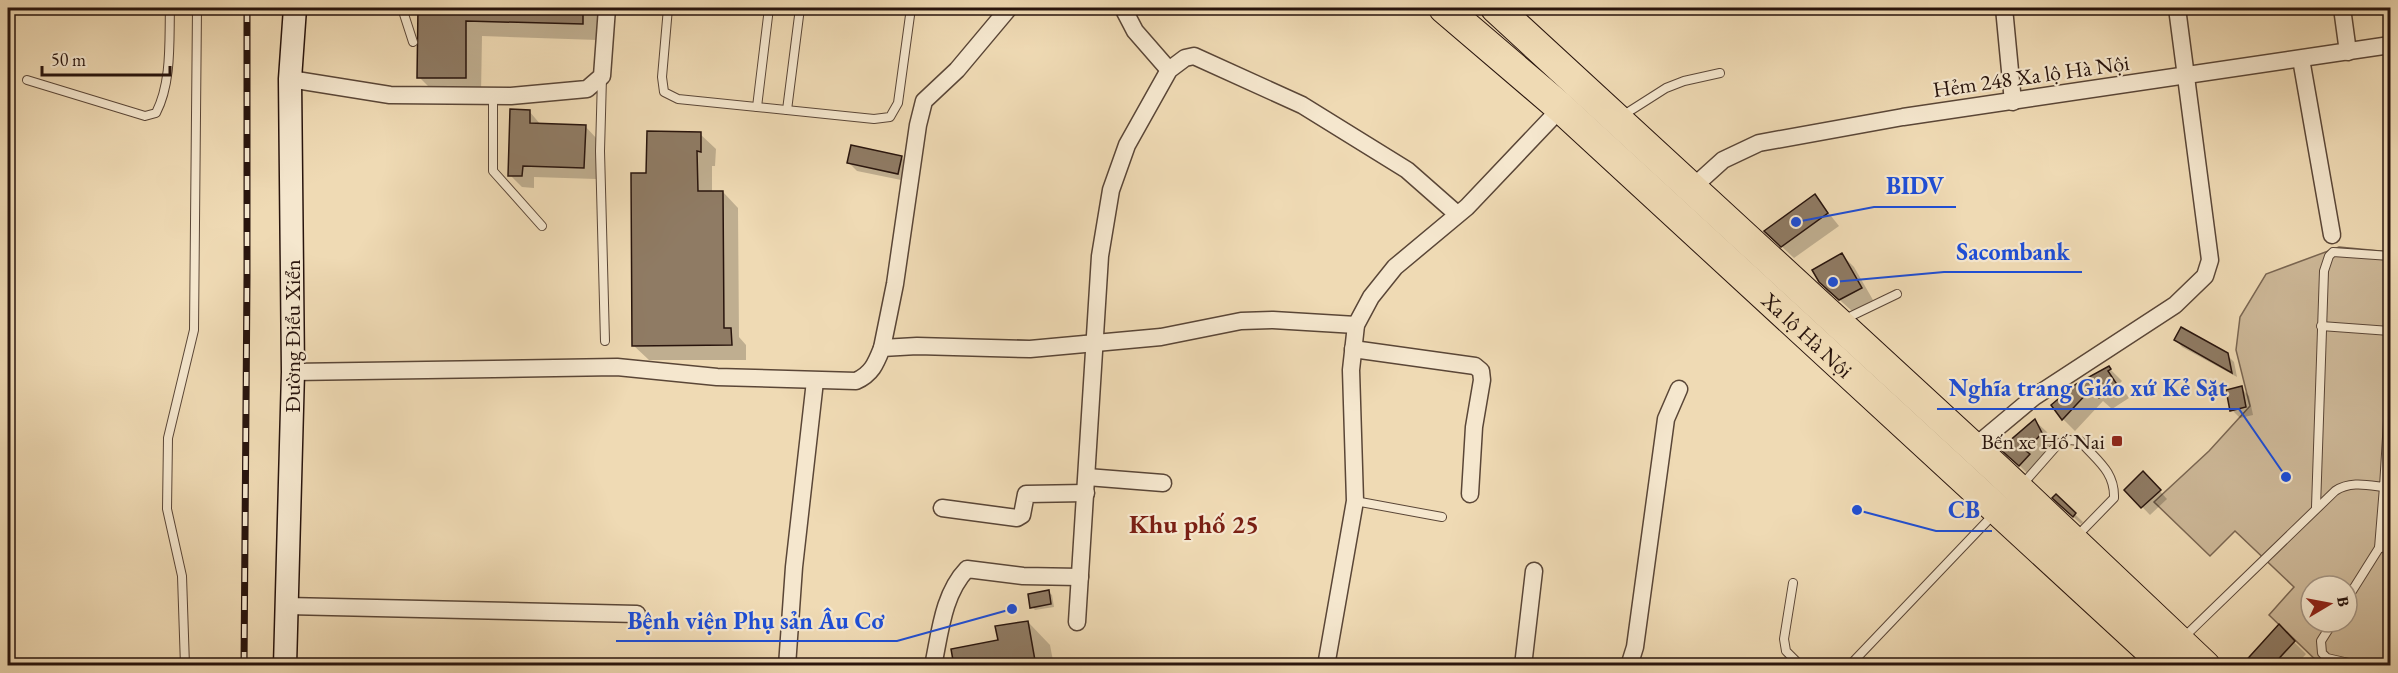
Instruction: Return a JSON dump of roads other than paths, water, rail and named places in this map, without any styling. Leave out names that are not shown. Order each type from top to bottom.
[{"type":"highway","name":"Xa lộ Hà Nội","points":[[1444,8],[1962,457],[2173,653],[2205,666]]},
{"type":"highway","name":"Xa lộ Hà Nội","points":[[1496,8],[1838,322],[1962,457]]},
{"type":"highway","name":"Xa lộ Hà Nội","points":[[2008,500],[2072,541],[2173,653]]},
{"type":"street","name":"Đường Điểu Xiển","points":[[285,666],[293,372],[290,80],[295,8]]},
{"type":"street","points":[[290,80],[390,95],[493,96],[587,89],[596,84],[602,76],[607,8]]},
{"type":"street","points":[[293,372],[617,367],[717,377],[815,381],[856,381],[866,377],[873,370],[882,348],[895,284],[918,125],[924,100],[957,70],[1009,8]]},
{"type":"street","points":[[1124,8],[1135,31],[1169,70]]},
{"type":"street","points":[[2004,8],[2013,102]]},
{"type":"street","points":[[1962,457],[2034,397],[2175,305],[2208,272],[2210,260],[2176,8]]},
{"type":"street","points":[[2343,8],[2348,52]]},
{"type":"street","name":"Hẻm 248 Xa lộ Hà Nội","points":[[1692,188],[1723,160],[1759,142],[1903,117],[2391,45]]},
{"type":"street","points":[[1077,622],[1100,256],[1112,190],[1127,146],[1169,70],[1185,58],[1194,56],[1302,105],[1407,170],[1456,214]]},
{"type":"street","points":[[2301,59],[2332,235]]},
{"type":"street","points":[[1326,666],[1354,501],[1351,392],[1356,325],[1371,297],[1395,267],[1467,207],[1562,108]]},
{"type":"street","points":[[882,348],[917,346],[1030,350],[1161,337],[1240,321],[1273,320],[1356,325]]},
{"type":"street","points":[[1353,349],[1475,366],[1480,370],[1482,380],[1474,427],[1470,494]]},
{"type":"street","points":[[787,666],[794,567],[815,381]]},
{"type":"street","points":[[1629,666],[1635,647],[1666,419],[1679,389]]},
{"type":"street","points":[[942,508],[1017,518],[1022,515],[1026,494],[1086,485],[1163,483]]},
{"type":"street","points":[[933,666],[942,621],[952,591],[967,569],[1023,576],[1080,577]]},
{"type":"street","points":[[1523,666],[1534,571]]},
{"type":"street","points":[[287,606],[637,614]]},
{"type":"lane","points":[[27,80],[145,116],[156,112],[162,101],[168,60],[170,8]]},
{"type":"lane","points":[[185,666],[182,576],[167,509],[168,438],[194,330],[197,8]]},
{"type":"lane","points":[[402,8],[413,42]]},
{"type":"lane","points":[[668,8],[662,77],[664,92],[678,99],[874,119],[891,117],[898,103],[911,8]]},
{"type":"lane","points":[[757,107],[769,8]]},
{"type":"lane","points":[[787,110],[800,8]]},
{"type":"lane","points":[[1617,119],[1666,88],[1720,72]]},
{"type":"lane","points":[[602,76],[600,151],[605,341]]},
{"type":"lane","points":[[493,96],[493,171],[542,226]]},
{"type":"lane","points":[[2316,507],[2324,271],[2329,256],[2333,252],[2391,256]]},
{"type":"lane","points":[[1838,322],[1897,294]]},
{"type":"lane","points":[[2321,326],[2391,331]]},
{"type":"lane","points":[[2359,580],[2379,548],[2387,487],[2391,388]]},
{"type":"lane","points":[[1850,666],[2059,443],[2069,440],[2080,441],[2112,476],[2114,485],[2114,498],[2072,541]]},
{"type":"lane","points":[[2173,653],[2316,507],[2343,486],[2387,487]]},
{"type":"lane","points":[[1354,501],[1442,517]]},
{"type":"lane","points":[[2379,548],[2391,547]]},
{"type":"lane","points":[[1793,583],[1784,639],[1786,651],[1802,666]]},
{"type":"lane","points":[[2325,634],[2321,641],[2322,653],[2327,658],[2362,666]]},
{"type":"railway","points":[[244,666],[247,8]]},
{"type":"place","name":"BIDV","points":[[1796,222]]},
{"type":"place","name":"Sacombank","points":[[1833,282]]},
{"type":"place","name":"Bến xe Hố Nai","points":[[2117,441]]},
{"type":"place","name":"Nghĩa trang Giáo xứ Kẻ Sặt","points":[[2286,477]]},
{"type":"place","name":"CB","points":[[1857,510]]},
{"type":"place","name":"Bệnh viện Phụ sản Âu Cơ","points":[[1012,609]]},
{"type":"district","name":"Khu phố 25","points":[[1194,524]]}]
